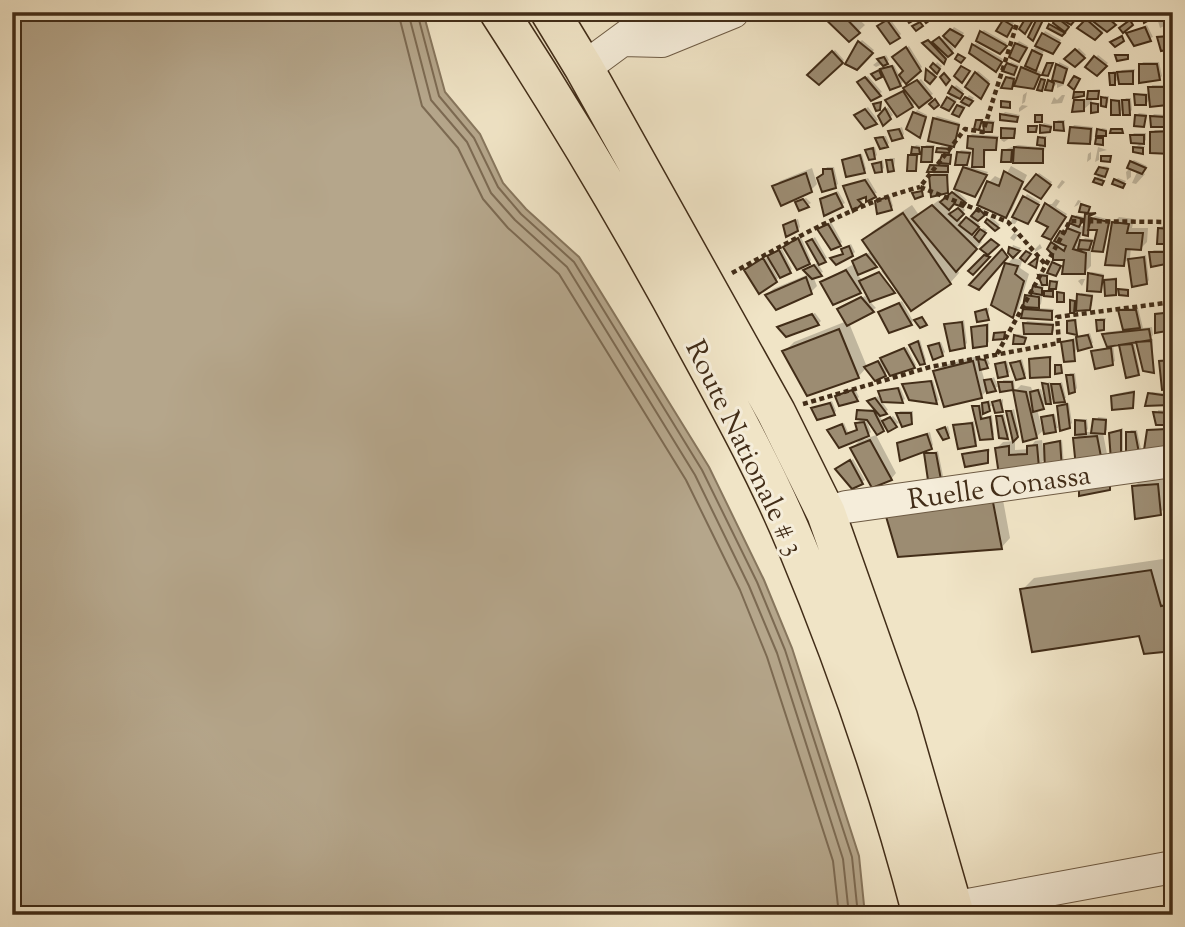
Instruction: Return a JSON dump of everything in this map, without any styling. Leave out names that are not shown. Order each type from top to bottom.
[{"type":"main road","name":"Route Nationale # 3","points":[[499,12],[552,93],[674,303],[741,429],[795,542],[938,913]]},
{"type":"main road","name":"Route Nationale # 3","points":[[550,12],[776,412],[826,513],[898,717],[938,913]]},
{"type":"street","points":[[584,68],[660,12]]},
{"type":"street","points":[[622,40],[662,41],[733,12]]},
{"type":"street","name":"Ruelle Conassa","points":[[826,513],[846,507],[1173,461]]},
{"type":"street","points":[[938,913],[1173,867]]},
{"type":"path","points":[[920,187],[965,129],[983,132],[1019,17],[1026,12]]},
{"type":"path","points":[[705,288],[836,217],[860,210],[882,197],[920,187],[1008,222],[1046,265]]},
{"type":"path","points":[[997,355],[1070,221],[1173,222]]},
{"type":"path","points":[[776,412],[930,367],[1059,343],[1058,317],[1173,302]]},
{"type":"water","points":[[12,12],[423,12],[445,92],[480,134],[503,183],[526,209],[579,257],[709,467],[764,580],[792,648],[859,856],[865,915],[12,915]]},
{"type":"building","points":[[818,12],[840,12],[860,33],[849,42]]},
{"type":"building","points":[[874,12],[883,17],[876,21],[869,15]]},
{"type":"building","points":[[918,12],[928,12],[933,18],[926,23]]},
{"type":"building","points":[[1050,12],[1066,12],[1076,19],[1071,25]]},
{"type":"building","points":[[1098,12],[1116,25],[1107,32],[1090,19]]},
{"type":"building","points":[[1142,12],[1173,12],[1173,24],[1166,26],[1162,13],[1144,23]]},
{"type":"building","points":[[912,13],[916,19],[909,23],[905,16]]},
{"type":"building","points":[[1027,16],[1033,20],[1025,34],[1019,29]]},
{"type":"building","points":[[1038,16],[1043,20],[1033,41],[1028,37]]},
{"type":"building","points":[[1056,17],[1069,27],[1065,32],[1053,23]]},
{"type":"building","points":[[1086,19],[1102,33],[1095,40],[1077,28]]},
{"type":"building","points":[[887,20],[900,38],[890,44],[877,26]]},
{"type":"building","points":[[1003,20],[1013,26],[1007,37],[996,31]]},
{"type":"building","points":[[1130,20],[1133,25],[1123,33],[1119,28]]},
{"type":"building","points":[[920,22],[923,26],[916,31],[912,26]]},
{"type":"building","points":[[1049,24],[1065,33],[1062,36],[1047,28]]},
{"type":"building","points":[[1145,27],[1151,41],[1134,46],[1126,33]]},
{"type":"building","points":[[950,29],[963,36],[955,47],[943,36]]},
{"type":"building","points":[[980,31],[1007,46],[1000,54],[976,41]]},
{"type":"building","points":[[1042,33],[1060,43],[1053,54],[1035,46]]},
{"type":"building","points":[[1122,36],[1124,41],[1115,47],[1110,42]]},
{"type":"building","points":[[1169,36],[1172,49],[1161,51],[1157,37]]},
{"type":"building","points":[[939,37],[953,53],[948,57],[932,42]]},
{"type":"building","points":[[928,40],[946,59],[944,64],[922,43]]},
{"type":"building","points":[[858,41],[873,53],[857,70],[845,64]]},
{"type":"building","points":[[1015,43],[1027,48],[1019,62],[1009,57]]},
{"type":"building","points":[[972,44],[1002,62],[996,72],[969,53]]},
{"type":"building","points":[[906,47],[921,71],[906,84],[899,75],[903,71],[892,57]]},
{"type":"building","points":[[1075,49],[1085,58],[1075,67],[1064,59]]},
{"type":"building","points":[[1032,50],[1042,55],[1036,71],[1025,66]]},
{"type":"building","points":[[832,51],[843,63],[819,85],[807,75]]},
{"type":"building","points":[[958,54],[965,58],[961,63],[955,59]]},
{"type":"building","points":[[1115,55],[1128,55],[1128,59],[1117,61]]},
{"type":"building","points":[[1094,56],[1107,66],[1097,76],[1085,67]]},
{"type":"building","points":[[884,57],[888,64],[883,66],[877,59]]},
{"type":"building","points":[[933,63],[940,69],[937,74],[930,67]]},
{"type":"building","points":[[1007,63],[1017,67],[1014,75],[1002,71]]},
{"type":"building","points":[[1047,63],[1053,63],[1048,76],[1042,75]]},
{"type":"building","points":[[1056,64],[1067,69],[1063,83],[1052,80]]},
{"type":"building","points":[[1139,64],[1157,64],[1160,80],[1139,83]]},
{"type":"building","points":[[892,66],[901,86],[890,90],[880,69]]},
{"type":"building","points":[[961,66],[970,71],[962,83],[954,76]]},
{"type":"building","points":[[1021,67],[1040,75],[1034,89],[1014,86]]},
{"type":"building","points":[[926,69],[936,77],[930,84],[925,80]]},
{"type":"building","points":[[879,70],[882,77],[876,80],[871,74]]},
{"type":"building","points":[[1133,71],[1133,84],[1119,84],[1117,72]]},
{"type":"building","points":[[975,72],[989,84],[981,99],[965,87]]},
{"type":"building","points":[[944,73],[950,80],[946,85],[940,77]]},
{"type":"building","points":[[1109,73],[1115,73],[1115,85],[1110,85]]},
{"type":"building","points":[[1074,76],[1080,79],[1074,90],[1068,85]]},
{"type":"building","points":[[865,77],[881,96],[871,101],[857,82]]},
{"type":"building","points":[[1006,77],[1014,79],[1012,89],[1001,88]]},
{"type":"building","points":[[1041,79],[1045,80],[1042,91],[1037,90]]},
{"type":"building","points":[[917,80],[932,98],[919,108],[903,88]]},
{"type":"building","points":[[1048,80],[1054,83],[1052,91],[1045,90]]},
{"type":"building","points":[[1173,81],[1173,103],[1172,103],[1168,82]]},
{"type":"building","points":[[952,86],[963,94],[960,99],[948,93]]},
{"type":"building","points":[[1148,87],[1166,87],[1167,105],[1150,107]]},
{"type":"building","points":[[903,91],[913,107],[897,117],[885,100]]},
{"type":"building","points":[[1088,91],[1099,91],[1098,99],[1087,99]]},
{"type":"building","points":[[1074,92],[1084,92],[1084,96],[1073,98]]},
{"type":"building","points":[[1134,94],[1146,95],[1146,105],[1135,105]]},
{"type":"building","points":[[947,97],[955,102],[949,111],[941,107]]},
{"type":"building","points":[[965,97],[973,101],[969,106],[961,102]]},
{"type":"building","points":[[1101,97],[1107,98],[1106,107],[1101,106]]},
{"type":"building","points":[[935,99],[939,105],[934,109],[929,104]]},
{"type":"building","points":[[1074,100],[1084,100],[1084,111],[1072,112]]},
{"type":"building","points":[[1111,100],[1119,101],[1120,115],[1111,115]]},
{"type":"building","points":[[1122,100],[1129,100],[1130,115],[1123,115]]},
{"type":"building","points":[[1001,101],[1010,102],[1010,108],[1001,107]]},
{"type":"building","points":[[881,102],[880,110],[876,111],[873,104]]},
{"type":"building","points":[[1091,103],[1098,104],[1098,112],[1091,113]]},
{"type":"building","points":[[957,105],[964,108],[959,117],[952,114]]},
{"type":"building","points":[[885,108],[891,119],[883,126],[878,116]]},
{"type":"building","points":[[865,109],[877,124],[865,129],[854,115]]},
{"type":"building","points":[[913,112],[926,117],[920,138],[906,129]]},
{"type":"building","points":[[1000,114],[1018,117],[1017,122],[1000,120]]},
{"type":"building","points":[[1035,115],[1042,115],[1042,122],[1035,122]]},
{"type":"building","points":[[1135,115],[1146,116],[1144,127],[1134,126]]},
{"type":"building","points":[[1150,116],[1165,117],[1165,127],[1151,127]]},
{"type":"building","points":[[933,118],[959,125],[954,147],[928,141]]},
{"type":"building","points":[[976,120],[982,120],[979,130],[974,129]]},
{"type":"building","points":[[983,122],[993,123],[992,132],[984,132]]},
{"type":"building","points":[[1054,122],[1063,122],[1064,131],[1054,130]]},
{"type":"building","points":[[1040,125],[1051,127],[1050,132],[1040,133]]},
{"type":"building","points":[[1028,126],[1037,126],[1036,132],[1028,132]]},
{"type":"building","points":[[1070,127],[1091,129],[1090,144],[1068,143]]},
{"type":"building","points":[[1001,128],[1015,129],[1014,138],[1001,138]]},
{"type":"building","points":[[899,129],[903,138],[892,141],[888,131]]},
{"type":"building","points":[[1097,129],[1106,131],[1106,136],[1096,136]]},
{"type":"building","points":[[1111,129],[1122,129],[1123,133],[1110,133]]},
{"type":"building","points":[[1173,131],[1171,154],[1150,153],[1150,132]]},
{"type":"building","points":[[1130,135],[1144,135],[1144,144],[1131,143]]},
{"type":"building","points":[[968,136],[997,138],[996,150],[984,150],[984,167],[972,167],[973,149],[967,148]]},
{"type":"building","points":[[883,137],[888,147],[880,149],[875,138]]},
{"type":"building","points":[[1038,137],[1045,138],[1045,146],[1037,145]]},
{"type":"building","points":[[1096,138],[1103,138],[1103,145],[1095,144]]},
{"type":"building","points":[[912,147],[919,148],[920,154],[911,154]]},
{"type":"building","points":[[922,147],[933,147],[932,162],[921,162]]},
{"type":"building","points":[[1014,147],[1043,149],[1043,163],[1013,163]]},
{"type":"building","points":[[1133,147],[1143,148],[1143,154],[1133,152]]},
{"type":"building","points":[[873,148],[875,159],[869,160],[865,150]]},
{"type":"building","points":[[937,148],[950,149],[949,153],[936,152]]},
{"type":"building","points":[[1002,150],[1012,150],[1011,162],[1001,162]]},
{"type":"building","points":[[957,152],[970,153],[967,165],[955,165]]},
{"type":"building","points":[[860,155],[865,173],[846,177],[842,160]]},
{"type":"building","points":[[908,155],[917,155],[916,171],[907,171]]},
{"type":"building","points":[[942,155],[951,155],[950,164],[939,163]]},
{"type":"building","points":[[1101,156],[1111,156],[1110,162],[1101,161]]},
{"type":"building","points":[[886,160],[892,160],[894,171],[888,172]]},
{"type":"building","points":[[1130,161],[1146,168],[1142,174],[1127,168]]},
{"type":"building","points":[[881,162],[882,172],[875,173],[872,164]]},
{"type":"building","points":[[930,165],[948,166],[948,172],[927,172]]},
{"type":"building","points":[[963,167],[987,175],[975,197],[954,189]]},
{"type":"building","points":[[1099,167],[1108,169],[1105,177],[1095,174]]},
{"type":"building","points":[[823,169],[832,169],[836,188],[822,192],[817,178],[823,174]]},
{"type":"building","points":[[1004,171],[1023,182],[1006,218],[977,205],[987,181],[999,186]]},
{"type":"building","points":[[806,173],[812,192],[781,206],[772,186]]},
{"type":"building","points":[[1036,174],[1051,185],[1041,199],[1024,189]]},
{"type":"building","points":[[929,175],[947,175],[948,193],[931,197]]},
{"type":"building","points":[[1095,178],[1104,181],[1102,185],[1093,182]]},
{"type":"building","points":[[1114,179],[1125,184],[1123,188],[1112,184]]},
{"type":"building","points":[[865,180],[876,197],[866,202],[866,197],[858,200],[862,204],[853,212],[843,186]]},
{"type":"building","points":[[922,191],[923,196],[915,199],[912,193]]},
{"type":"building","points":[[952,192],[966,203],[963,207],[954,204],[949,210],[940,202]]},
{"type":"building","points":[[836,193],[843,207],[824,216],[820,199]]},
{"type":"building","points":[[1023,196],[1039,205],[1028,224],[1012,217]]},
{"type":"building","points":[[888,197],[892,210],[877,214],[875,201]]},
{"type":"building","points":[[803,199],[809,207],[799,211],[795,202]]},
{"type":"building","points":[[1045,203],[1066,217],[1051,240],[1042,236],[1048,227],[1036,221]]},
{"type":"building","points":[[1081,204],[1090,207],[1088,213],[1079,212]]},
{"type":"building","points":[[932,205],[977,249],[956,272],[912,219]]},
{"type":"building","points":[[958,208],[964,214],[957,221],[949,214]]},
{"type":"building","points":[[978,208],[985,215],[978,221],[971,216]]},
{"type":"building","points":[[903,213],[951,284],[911,311],[862,240]]},
{"type":"building","points":[[1096,213],[1089,216],[1088,236],[1083,235],[1085,214]]},
{"type":"building","points":[[1072,216],[1083,219],[1079,227],[1069,223]]},
{"type":"building","points":[[966,217],[979,227],[972,235],[959,225]]},
{"type":"building","points":[[1091,218],[1109,222],[1103,252],[1092,251],[1097,230],[1088,230]]},
{"type":"building","points":[[987,219],[999,228],[995,231],[985,222]]},
{"type":"building","points":[[795,220],[798,231],[786,237],[783,225]]},
{"type":"building","points":[[1112,222],[1129,224],[1127,233],[1143,233],[1141,250],[1126,249],[1124,266],[1105,265]]},
{"type":"building","points":[[828,224],[841,246],[831,250],[817,229]]},
{"type":"building","points":[[1067,228],[1080,233],[1073,249],[1086,253],[1085,274],[1062,274],[1064,260],[1053,260],[1053,255],[1047,249],[1051,242],[1064,251],[1066,246],[1054,241],[1060,231],[1065,233]]},
{"type":"building","points":[[1158,228],[1170,229],[1167,244],[1157,244]]},
{"type":"building","points":[[980,229],[986,233],[979,242],[974,237]]},
{"type":"building","points":[[798,238],[810,264],[797,270],[783,247]]},
{"type":"building","points":[[812,239],[826,262],[819,265],[806,242]]},
{"type":"building","points":[[991,239],[999,245],[988,255],[980,249]]},
{"type":"building","points":[[1080,240],[1092,241],[1089,250],[1078,249]]},
{"type":"building","points":[[849,246],[853,256],[836,265],[830,258],[843,254],[841,249]]},
{"type":"building","points":[[1009,247],[1020,251],[1013,258],[1008,253]]},
{"type":"building","points":[[1002,249],[1008,257],[979,290],[969,285]]},
{"type":"building","points":[[779,250],[791,273],[780,278],[767,256]]},
{"type":"building","points":[[1026,251],[1031,254],[1025,262],[1020,258]]},
{"type":"building","points":[[1149,252],[1165,252],[1166,264],[1151,267]]},
{"type":"building","points":[[866,254],[877,267],[858,275],[852,261]]},
{"type":"building","points":[[984,255],[990,257],[973,275],[968,271]]},
{"type":"building","points":[[1038,257],[1036,268],[1029,264]]},
{"type":"building","points":[[1144,257],[1147,284],[1132,287],[1128,259]]},
{"type":"building","points":[[763,258],[777,282],[759,294],[744,270]]},
{"type":"building","points":[[1052,262],[1061,266],[1056,276],[1047,273]]},
{"type":"building","points":[[1005,263],[1018,266],[1015,274],[1024,281],[1013,318],[991,305]]},
{"type":"building","points":[[814,265],[822,276],[812,279],[803,270]]},
{"type":"building","points":[[846,270],[861,293],[833,305],[820,282]]},
{"type":"building","points":[[879,272],[895,293],[870,302],[859,281]]},
{"type":"building","points":[[1088,273],[1103,276],[1101,292],[1087,291]]},
{"type":"building","points":[[1164,273],[1173,274],[1173,283],[1165,283]]},
{"type":"building","points":[[1038,275],[1047,276],[1047,285],[1042,285]]},
{"type":"building","points":[[806,277],[812,294],[776,310],[765,295]]},
{"type":"building","points":[[1116,279],[1116,295],[1105,296],[1104,280]]},
{"type":"building","points":[[1050,281],[1057,282],[1056,289],[1049,289]]},
{"type":"building","points":[[1033,286],[1042,288],[1042,295],[1031,293]]},
{"type":"building","points":[[1118,289],[1128,290],[1128,296],[1119,295]]},
{"type":"building","points":[[1044,291],[1053,291],[1053,297],[1044,296]]},
{"type":"building","points":[[1057,292],[1064,293],[1064,302],[1057,302]]},
{"type":"building","points":[[1077,294],[1092,296],[1090,310],[1076,311]]},
{"type":"building","points":[[1025,295],[1039,297],[1039,308],[1023,307]]},
{"type":"building","points":[[861,297],[874,312],[847,326],[837,309]]},
{"type":"building","points":[[1070,300],[1075,301],[1074,313],[1070,313]]},
{"type":"building","points":[[899,303],[912,325],[889,333],[878,312]]},
{"type":"building","points":[[986,309],[989,320],[977,322],[975,312]]},
{"type":"building","points":[[1023,309],[1052,311],[1052,320],[1021,318]]},
{"type":"building","points":[[1118,310],[1136,310],[1140,328],[1123,330]]},
{"type":"building","points":[[1173,312],[1173,330],[1155,333],[1155,314]]},
{"type":"building","points":[[812,314],[819,325],[786,337],[777,327]]},
{"type":"building","points":[[922,317],[927,325],[920,328],[914,320]]},
{"type":"building","points":[[1075,320],[1077,335],[1067,333],[1067,321]]},
{"type":"building","points":[[1096,320],[1104,320],[1104,330],[1097,331]]},
{"type":"building","points":[[962,322],[965,348],[950,351],[944,324]]},
{"type":"building","points":[[1023,323],[1053,325],[1052,334],[1024,334]]},
{"type":"building","points":[[987,325],[987,346],[973,348],[971,327]]},
{"type":"building","points":[[839,329],[859,378],[807,396],[782,351]]},
{"type":"building","points":[[1149,329],[1151,340],[1107,347],[1102,334]]},
{"type":"building","points":[[1005,332],[1004,339],[993,340],[994,333]]},
{"type":"building","points":[[1014,335],[1026,338],[1024,344],[1013,344]]},
{"type":"building","points":[[1088,335],[1092,347],[1078,351],[1076,337]]},
{"type":"building","points":[[1073,340],[1075,361],[1064,362],[1061,342]]},
{"type":"building","points":[[918,341],[925,364],[920,365],[909,345]]},
{"type":"building","points":[[1151,341],[1154,373],[1143,371],[1136,342]]},
{"type":"building","points":[[939,343],[943,356],[933,360],[928,346]]},
{"type":"building","points":[[1132,344],[1139,375],[1126,378],[1119,345]]},
{"type":"building","points":[[904,348],[915,368],[890,376],[880,358]]},
{"type":"building","points":[[1111,348],[1113,365],[1095,369],[1091,351]]},
{"type":"building","points":[[1050,357],[1050,377],[1030,378],[1029,359]]},
{"type":"building","points":[[978,359],[985,360],[988,368],[980,370]]},
{"type":"building","points":[[1173,360],[1173,389],[1162,390],[1159,361]]},
{"type":"building","points":[[878,361],[886,376],[875,381],[864,367]]},
{"type":"building","points":[[973,361],[982,398],[944,407],[933,371]]},
{"type":"building","points":[[1020,361],[1025,378],[1016,380],[1010,363]]},
{"type":"building","points":[[1005,362],[1008,376],[998,378],[995,364]]},
{"type":"building","points":[[1055,365],[1061,365],[1062,373],[1055,374]]},
{"type":"building","points":[[1066,375],[1073,375],[1075,392],[1069,394]]},
{"type":"building","points":[[991,379],[996,391],[987,393],[984,380]]},
{"type":"building","points":[[931,381],[937,404],[909,400],[902,384]]},
{"type":"building","points":[[998,382],[1012,382],[1013,390],[1000,392]]},
{"type":"building","points":[[1042,383],[1048,384],[1051,404],[1046,404]]},
{"type":"building","points":[[1051,384],[1060,384],[1065,402],[1054,403]]},
{"type":"building","points":[[898,388],[903,403],[882,402],[878,391]]},
{"type":"building","points":[[852,390],[858,401],[839,406],[835,396]]},
{"type":"building","points":[[1013,390],[1026,392],[1037,438],[1023,442]]},
{"type":"building","points":[[1038,390],[1044,409],[1033,412],[1030,392]]},
{"type":"building","points":[[1134,392],[1133,408],[1112,410],[1111,396]]},
{"type":"building","points":[[1148,393],[1169,396],[1170,405],[1145,406]]},
{"type":"building","points":[[875,398],[887,414],[880,416],[867,401]]},
{"type":"building","points":[[1000,400],[1003,412],[995,413],[992,402]]},
{"type":"building","points":[[988,402],[990,411],[983,414],[982,403]]},
{"type":"building","points":[[830,403],[835,415],[817,420],[811,408]]},
{"type":"building","points":[[1067,404],[1070,428],[1060,431],[1057,406]]},
{"type":"building","points":[[972,406],[979,406],[981,419],[990,417],[993,439],[980,440]]},
{"type":"building","points":[[857,410],[874,411],[884,431],[877,435],[867,420],[856,419]]},
{"type":"building","points":[[1006,411],[1011,411],[1018,437],[1013,442]]},
{"type":"building","points":[[1153,412],[1171,413],[1173,425],[1156,425]]},
{"type":"building","points":[[896,413],[911,413],[912,424],[902,427]]},
{"type":"building","points":[[1053,415],[1056,432],[1044,434],[1041,417]]},
{"type":"building","points":[[996,416],[1002,416],[1008,439],[999,438]]},
{"type":"building","points":[[890,417],[897,427],[888,432],[882,421]]},
{"type":"building","points":[[1093,419],[1106,420],[1105,434],[1091,433]]},
{"type":"building","points":[[1075,420],[1085,421],[1086,434],[1075,435]]},
{"type":"building","points":[[864,422],[869,436],[839,448],[827,430],[842,424],[846,434],[857,430],[855,423]]},
{"type":"building","points":[[972,423],[976,446],[958,449],[953,425]]},
{"type":"building","points":[[945,427],[949,438],[943,440],[937,430]]},
{"type":"building","points":[[1167,429],[1170,448],[1144,450],[1147,430]]},
{"type":"building","points":[[1121,430],[1121,459],[1111,461],[1109,433]]},
{"type":"building","points":[[1126,432],[1135,432],[1139,453],[1126,455]]},
{"type":"building","points":[[927,434],[932,449],[900,461],[897,443]]},
{"type":"building","points":[[1097,436],[1102,462],[1076,467],[1073,438]]},
{"type":"building","points":[[870,440],[892,480],[872,488],[850,448]]},
{"type":"building","points":[[1060,441],[1062,469],[1045,471],[1044,444]]},
{"type":"building","points":[[1037,445],[1039,468],[999,475],[995,448],[1009,446],[1009,455],[1027,454],[1027,446]]},
{"type":"building","points":[[988,450],[988,463],[965,467],[962,454]]},
{"type":"building","points":[[924,453],[936,453],[942,485],[929,487]]},
{"type":"building","points":[[850,460],[863,484],[852,489],[835,469]]},
{"type":"building","points":[[1110,481],[1110,490],[1079,496],[1079,485]]},
{"type":"building","points":[[1173,483],[1173,515],[1171,515],[1170,484]]},
{"type":"building","points":[[1158,484],[1161,515],[1135,519],[1132,486]]},
{"type":"building","points":[[992,497],[1002,549],[898,557],[885,513]]},
{"type":"building","points":[[1151,570],[1161,606],[1173,604],[1173,651],[1144,654],[1139,636],[1032,652],[1020,589]]}]
